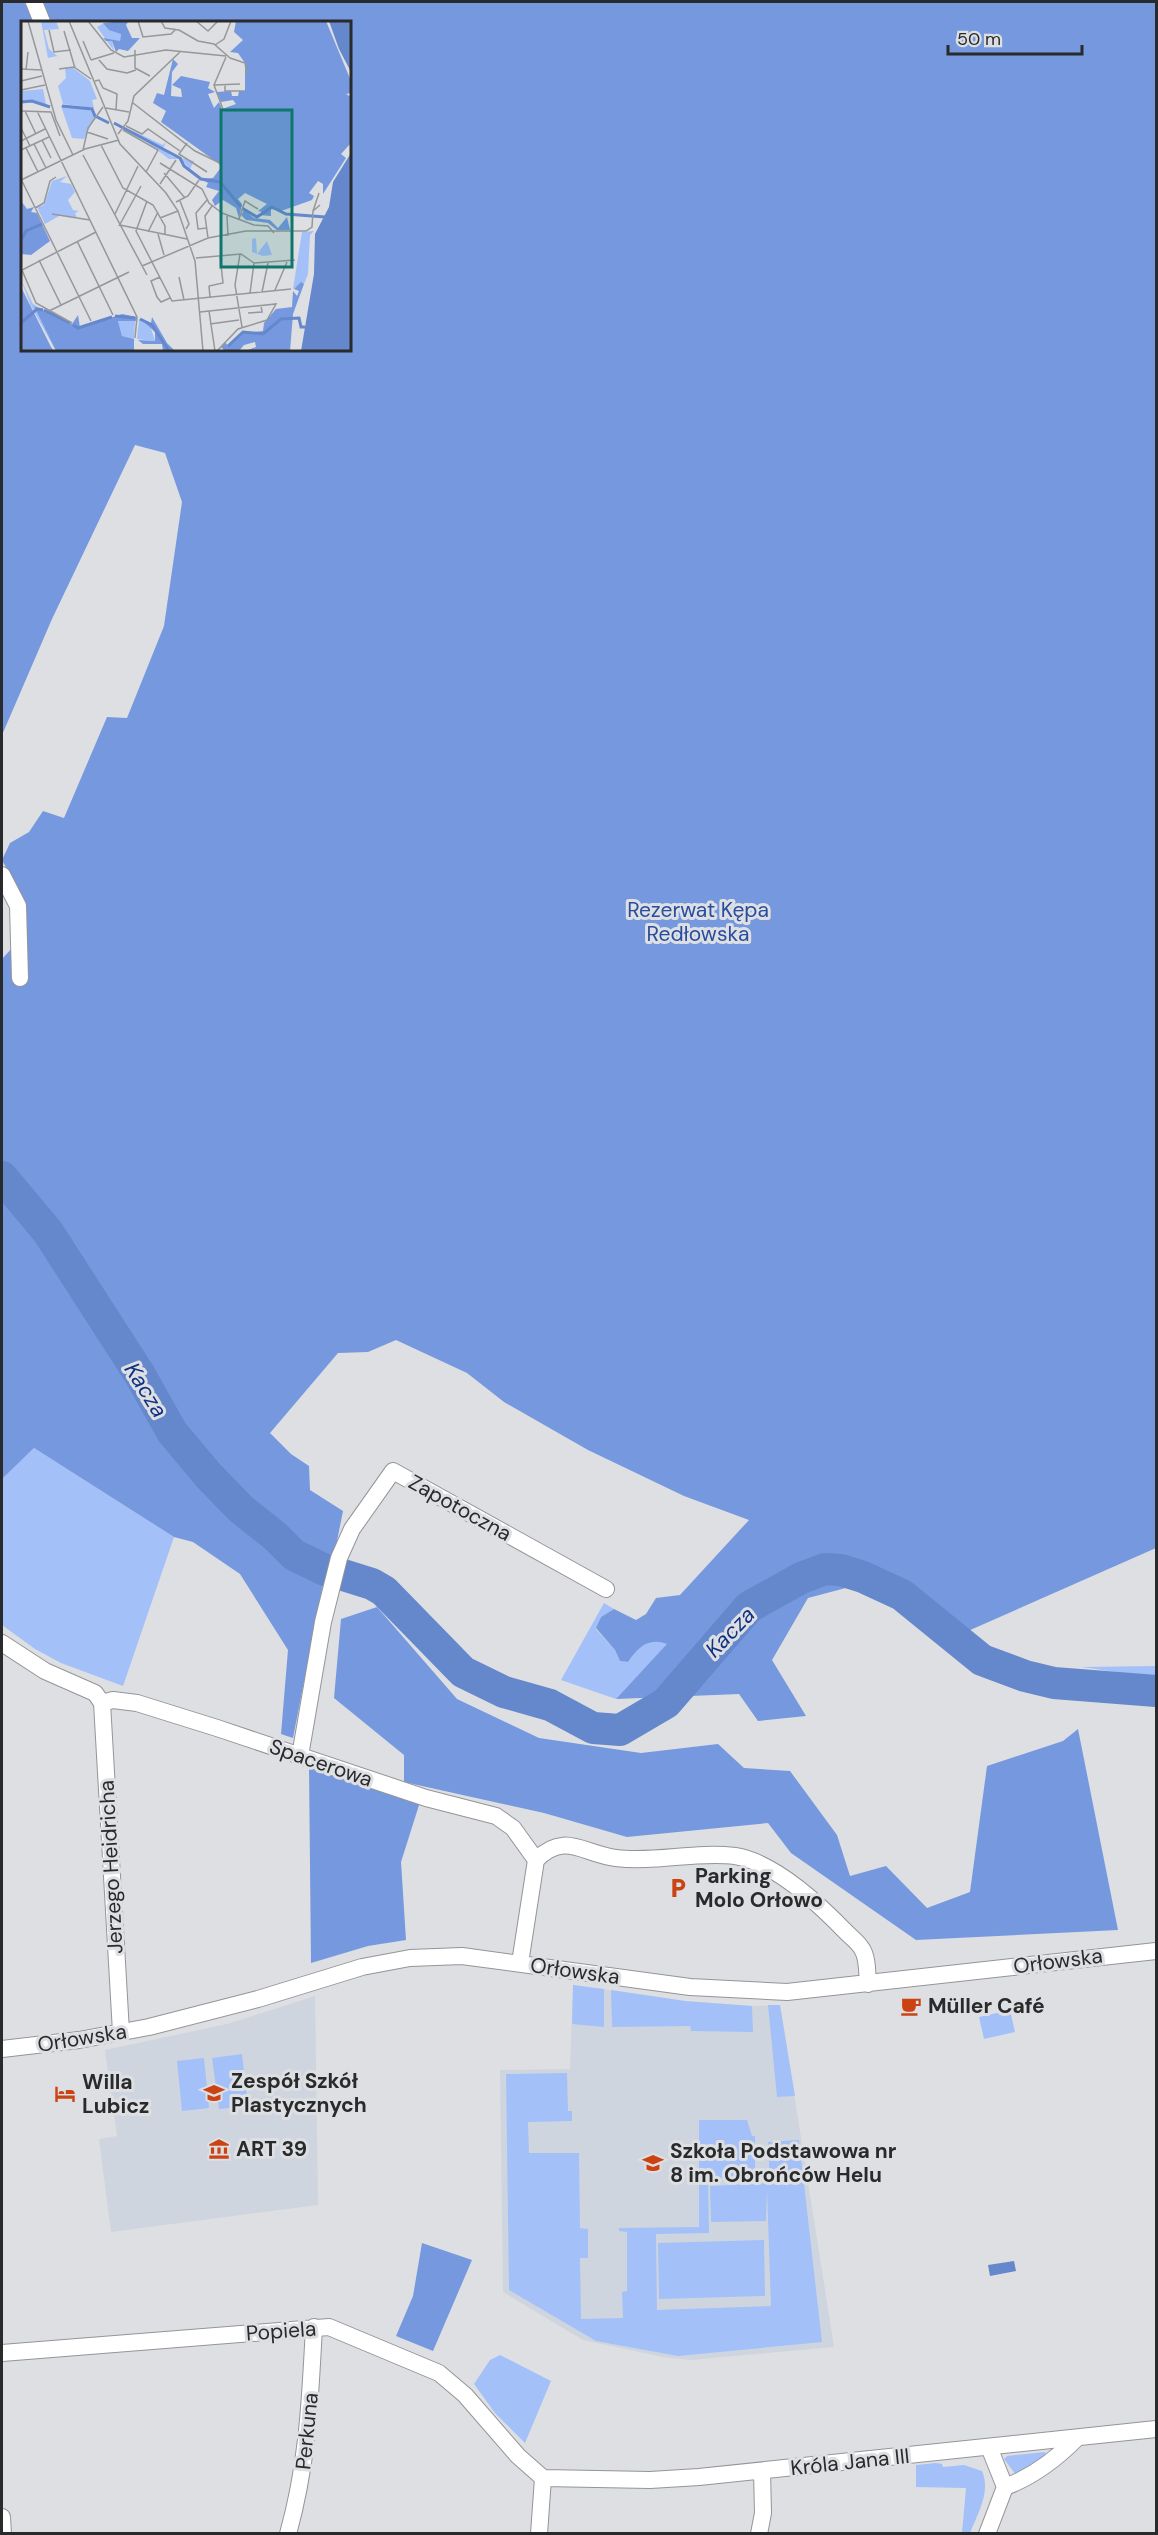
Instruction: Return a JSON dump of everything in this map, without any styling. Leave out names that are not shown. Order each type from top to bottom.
[{"type":"street","points":[[34,2],[42,21]]},
{"type":"street","points":[[2,875],[18,906],[20,978]]},
{"type":"street","name":"Zapotoczna","points":[[300,1756],[323,1622],[339,1558],[352,1529],[393,1471],[606,1589]]},
{"type":"street","points":[[2,1643],[45,1671],[95,1693],[102,1702]]},
{"type":"street","name":"Spacerowa","points":[[102,1702],[113,1700],[137,1703],[426,1798],[496,1816],[513,1828],[536,1860]]},
{"type":"street","name":"Jerzego Heidricha","points":[[102,1702],[121,2032]]},
{"type":"street","points":[[519,1963],[536,1860],[550,1848],[565,1844],[615,1858],[695,1854],[735,1856],[759,1863],[821,1907],[862,1949],[868,1984]]},
{"type":"street","name":"Orłowska","points":[[2,2049],[121,2032],[226,2007],[362,1967],[410,1958],[462,1956],[724,1991],[787,1992],[1156,1951]]},
{"type":"street","name":"Popiela","points":[[2,2354],[314,2327],[339,2330],[439,2373],[465,2395],[518,2456],[543,2478]]},
{"type":"street","name":"Perkuna","points":[[288,2534],[300,2489],[309,2427],[314,2327]]},
{"type":"street","name":"Króla Jana III","points":[[543,2478],[650,2480],[762,2471],[1156,2429]]},
{"type":"street","points":[[1005,2487],[1020,2481],[1040,2468],[1076,2439]]},
{"type":"street","points":[[987,2534],[1005,2487],[989,2447]]},
{"type":"street","points":[[759,2534],[763,2513],[762,2471]]},
{"type":"street","points":[[539,2534],[543,2478]]},
{"type":"street","points":[[2,2517],[3,2534]]},
{"type":"shaded area","points":[[34,1448],[174,1537],[123,1686],[61,1663],[35,1649],[2,1625],[2,1479]]},
{"type":"shaded area","points":[[604,1603],[614,1609],[601,1617],[596,1629],[615,1650],[620,1661],[628,1662],[640,1647],[650,1642],[668,1644],[616,1699],[561,1680]]},
{"type":"shaded area","points":[[1156,1666],[1156,1675],[1135,1675],[1082,1667]]},
{"type":"shaded area","name":"Szkoła Podstawowa nr 8 im. Obrońców Helu","points":[[573,1985],[685,2001],[752,2006],[780,2005],[834,2347],[691,2360],[663,2357],[583,2340],[503,2292],[500,2070],[570,2069]]},
{"type":"shaded area","points":[[573,1985],[604,1989],[604,2027],[572,2024]]},
{"type":"shaded area","points":[[611,1990],[685,2001],[752,2006],[753,2032],[691,2031],[690,2026],[612,2027]]},
{"type":"shaded area","name":"Zespół Szkół Plastycznych","points":[[315,1996],[318,2205],[111,2232],[99,2139],[117,2136],[105,2050],[227,2024]]},
{"type":"shaded area","points":[[768,2005],[780,2005],[795,2096],[777,2097]]},
{"type":"shaded area","points":[[1010,2010],[1015,2032],[984,2039],[979,2017]]},
{"type":"shaded area","points":[[242,2054],[248,2106],[219,2109],[212,2058]]},
{"type":"shaded area","points":[[204,2058],[209,2108],[182,2111],[177,2061]]},
{"type":"shaded area","points":[[567,2073],[568,2111],[572,2111],[572,2121],[528,2122],[529,2153],[579,2153],[580,2228],[588,2229],[588,2258],[580,2258],[581,2319],[623,2318],[622,2292],[627,2291],[627,2232],[619,2231],[619,2228],[699,2227],[699,2120],[747,2120],[752,2136],[755,2136],[755,2177],[708,2178],[709,2233],[656,2234],[657,2310],[771,2306],[767,2190],[766,2221],[711,2222],[710,2186],[770,2183],[768,2142],[799,2140],[822,2342],[678,2356],[596,2341],[509,2290],[506,2074]]},
{"type":"shaded area","points":[[764,2240],[765,2296],[659,2299],[658,2243]]},
{"type":"shaded area","points":[[1014,2261],[1016,2271],[990,2276],[988,2265]]},
{"type":"shaded area","points":[[500,2355],[551,2381],[525,2443],[495,2413],[474,2384],[490,2360]]},
{"type":"shaded area","points":[[1045,2452],[1046,2456],[1016,2475],[1004,2459],[1007,2456]]},
{"type":"shaded area","points":[[942,2464],[943,2467],[964,2465],[982,2471],[984,2495],[970,2533],[962,2533],[966,2488],[916,2487],[916,2465]]},
{"type":"green space","name":"Rezerwat Kępa Redłowska","points":[[2,2],[24,2],[27,7],[39,2],[1156,2],[1156,1548],[968,1631],[857,1585],[808,1598],[772,1660],[806,1716],[758,1721],[739,1694],[616,1699],[667,1644],[649,1643],[640,1648],[628,1662],[620,1661],[615,1650],[596,1628],[601,1617],[614,1609],[636,1620],[646,1614],[656,1598],[680,1595],[749,1520],[684,1496],[588,1450],[504,1402],[467,1373],[396,1340],[368,1352],[338,1353],[270,1433],[291,1454],[309,1466],[310,1490],[343,1511],[336,1546],[322,1589],[293,1738],[281,1734],[288,1650],[240,1574],[193,1542],[174,1537],[34,1448],[2,1479],[2,959],[12,948],[24,901],[2,860],[10,843],[29,832],[43,811],[64,818],[107,717],[127,718],[164,626],[182,502],[165,453],[135,445],[52,619],[2,735]]},
{"type":"green space","points":[[377,1607],[457,1699],[539,1738],[641,1753],[718,1744],[744,1768],[790,1771],[837,1835],[850,1876],[886,1866],[927,1908],[970,1892],[987,1766],[1063,1741],[1078,1729],[1118,1930],[916,1940],[791,1853],[768,1823],[627,1837],[544,1813],[404,1782],[404,1755],[334,1698],[341,1619]]},
{"type":"green space","points":[[309,1767],[420,1802],[401,1862],[406,1940],[368,1946],[311,1963]]},
{"type":"green space","points":[[422,2243],[472,2260],[433,2351],[396,2336],[413,2296]]},
{"type":"waterway","name":"Kacza","points":[[2,1177],[48,1232],[140,1375],[172,1432],[208,1475],[241,1509],[275,1536],[294,1555],[325,1570]]},
{"type":"waterway","name":"Kacza","points":[[340,1574],[372,1584],[384,1591],[463,1672],[504,1692],[550,1705],[593,1728],[620,1730],[666,1703],[749,1607],[801,1578],[825,1569],[841,1570],[863,1577],[902,1595],[982,1660],[1025,1676],[1054,1683],[1156,1691]]},
{"type":"place","name":"Parking Molo Orłowo","points":[[678,1888]]},
{"type":"place","name":"Müller Café","points":[[911,2006]]},
{"type":"place","name":"Zespół Szkół Plastycznych","points":[[214,2093]]},
{"type":"place","name":"Willa Lubicz","points":[[65,2094]]},
{"type":"place","name":"ART 39","points":[[219,2149]]},
{"type":"place","name":"Szkoła Podstawowa nr 8 im. Obrońców Helu","points":[[653,2163]]}]
